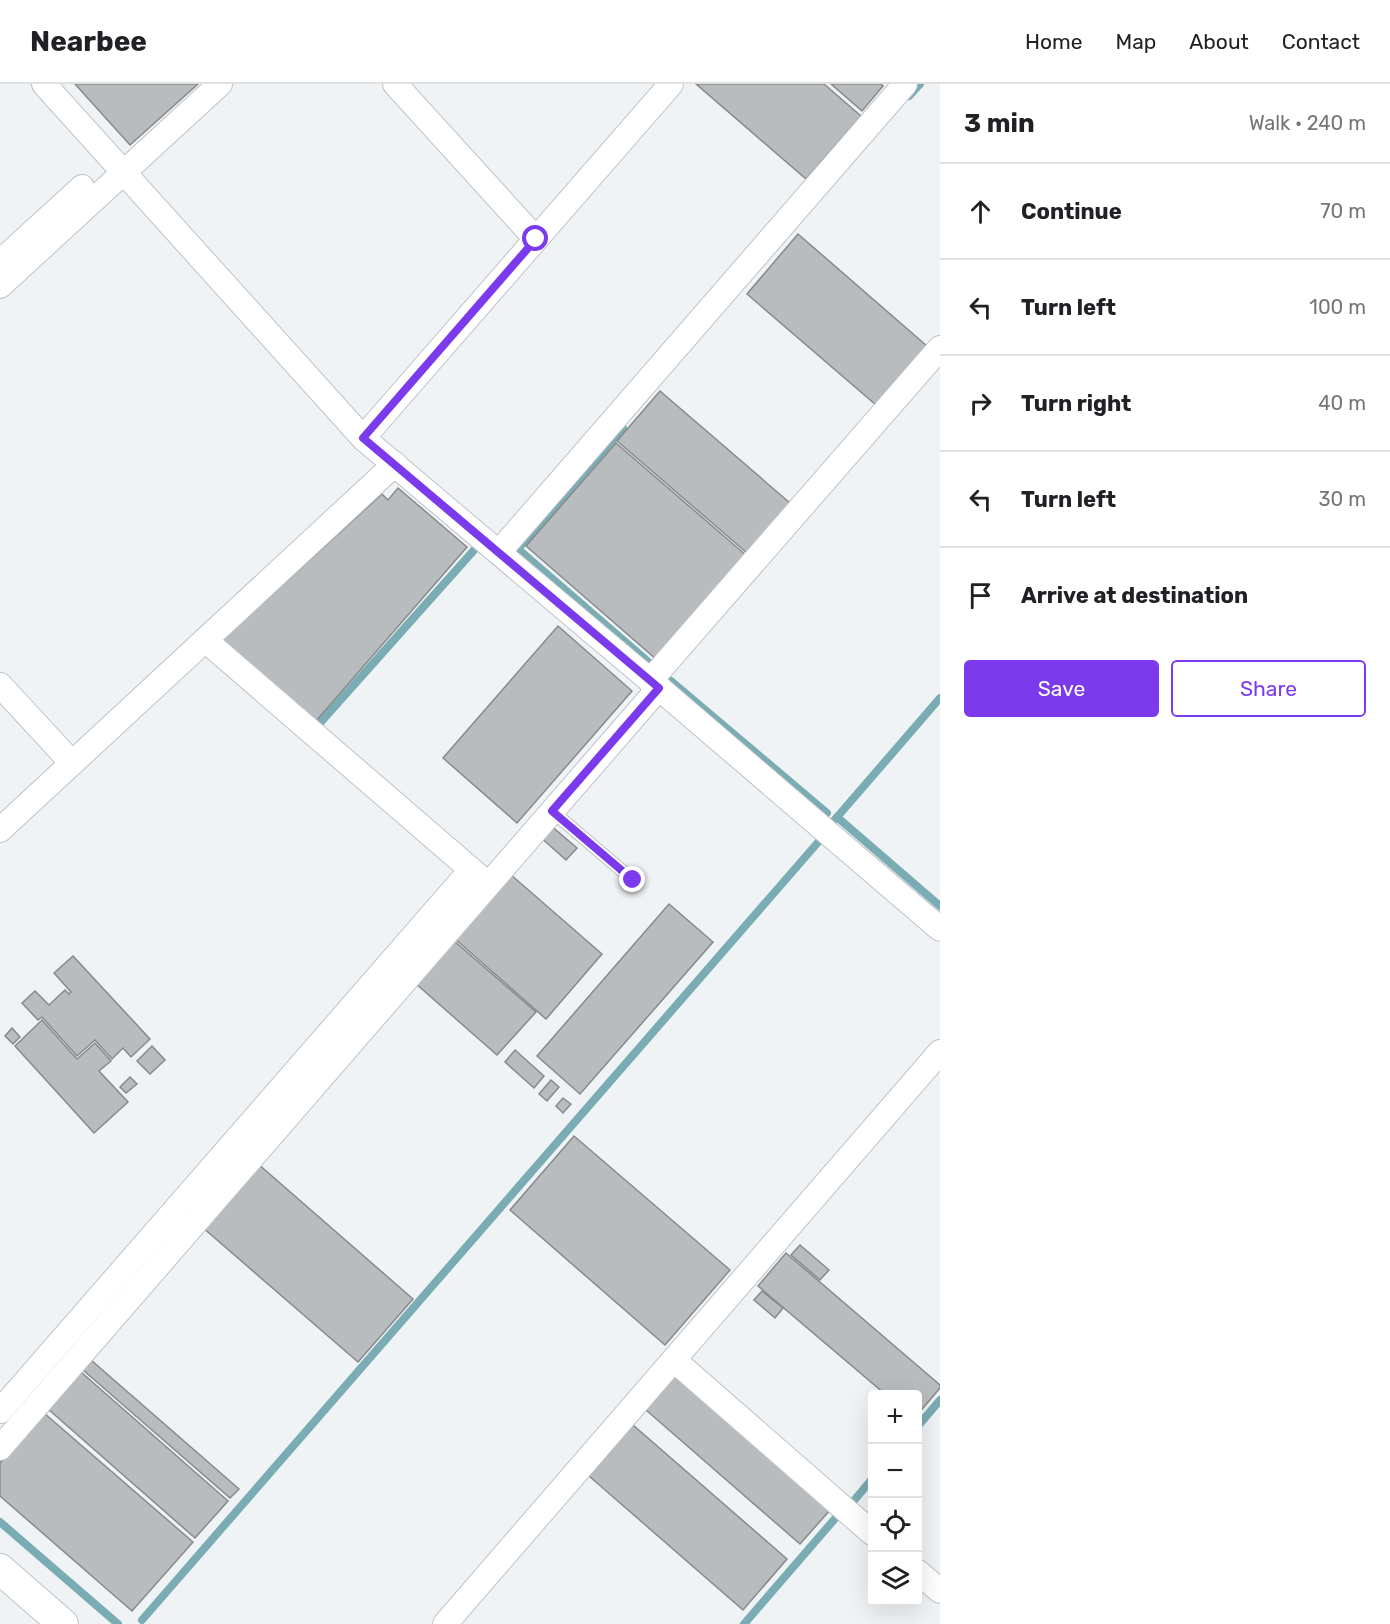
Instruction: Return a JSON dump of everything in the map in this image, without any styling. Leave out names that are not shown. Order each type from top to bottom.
[{"type":"street","points":[[44,84],[363,438],[655,684],[940,929]]},
{"type":"street","points":[[0,262],[220,84]]},
{"type":"street","points":[[395,84],[536,239]]},
{"type":"street","points":[[363,438],[671,84]]},
{"type":"street","points":[[499,552],[905,84]]},
{"type":"street","points":[[0,286],[118,166]]},
{"type":"street","points":[[0,1411],[480,877],[552,811],[655,684],[940,348]]},
{"type":"street","points":[[0,830],[395,464]]},
{"type":"street","points":[[205,640],[480,877]]},
{"type":"street","points":[[0,685],[72,763]]},
{"type":"street","points":[[0,1448],[480,877]]},
{"type":"street","points":[[445,1624],[940,1052]]},
{"type":"street","points":[[674,1360],[868,1529]]},
{"type":"street","points":[[0,1569],[63,1624]]},
{"type":"street","points":[[922,1575],[940,1591]]},
{"type":"lane","points":[[552,811],[633,880]]},
{"type":"building","points":[[75,84],[198,84],[130,145]]},
{"type":"building","points":[[696,84],[824,84],[861,116],[806,179]]},
{"type":"building","points":[[831,84],[881,84],[883,86],[862,111]]},
{"type":"building","points":[[798,234],[927,346],[876,405],[747,294]]},
{"type":"building","points":[[660,391],[790,503],[747,553],[617,441]]},
{"type":"building","points":[[616,443],[747,556],[657,660],[526,546]]},
{"type":"building","points":[[398,488],[467,547],[316,721],[222,640],[382,494],[388,500]]},
{"type":"building","points":[[558,626],[632,691],[517,823],[443,758]]},
{"type":"building","points":[[549,824],[577,848],[566,860],[539,836]]},
{"type":"building","points":[[510,874],[602,954],[546,1019],[454,938]]},
{"type":"building","points":[[669,904],[713,942],[580,1094],[537,1056]]},
{"type":"building","points":[[453,940],[536,1012],[497,1055],[415,983]]},
{"type":"building","points":[[73,956],[150,1039],[131,1057],[123,1048],[112,1059],[95,1040],[77,1056],[42,1017],[38,1020],[22,1003],[35,991],[49,1005],[65,990],[69,994],[71,992],[54,973]]},
{"type":"building","points":[[42,1020],[77,1059],[95,1043],[111,1061],[99,1071],[128,1102],[94,1133],[15,1046]]},
{"type":"building","points":[[12,1028],[20,1037],[13,1044],[5,1036]]},
{"type":"building","points":[[152,1046],[165,1060],[150,1074],[137,1061]]},
{"type":"building","points":[[515,1050],[544,1076],[534,1088],[505,1062]]},
{"type":"building","points":[[130,1077],[137,1084],[126,1093],[120,1087]]},
{"type":"building","points":[[551,1080],[559,1087],[547,1101],[539,1094]]},
{"type":"building","points":[[563,1098],[571,1104],[563,1113],[556,1106]]},
{"type":"building","points":[[574,1136],[730,1270],[665,1345],[510,1210]]},
{"type":"building","points":[[257,1163],[413,1299],[358,1362],[202,1227]]},
{"type":"building","points":[[800,1245],[829,1270],[820,1280],[791,1255]]},
{"type":"building","points":[[786,1253],[940,1385],[940,1388],[922,1409],[922,1390],[880,1390],[758,1286]]},
{"type":"building","points":[[762,1291],[783,1308],[775,1318],[754,1300]]},
{"type":"building","points":[[91,1360],[239,1489],[230,1498],[83,1370]]},
{"type":"building","points":[[81,1372],[228,1501],[195,1538],[48,1409]]},
{"type":"building","points":[[676,1375],[831,1509],[800,1544],[646,1410]]},
{"type":"building","points":[[44,1413],[193,1542],[132,1611],[0,1496],[0,1463]]},
{"type":"building","points":[[633,1425],[787,1559],[743,1610],[589,1476]]},
{"type":"waterway","points":[[909,96],[920,84]]},
{"type":"waterway","points":[[623,428],[518,549],[652,665]]},
{"type":"waterway","points":[[319,724],[475,549]]},
{"type":"waterway","points":[[671,681],[827,813]]},
{"type":"waterway","points":[[832,823],[940,698]]},
{"type":"waterway","points":[[837,817],[940,906]]},
{"type":"waterway","points":[[142,1620],[820,840]]},
{"type":"waterway","points":[[922,1421],[940,1400]]},
{"type":"waterway","points":[[852,1503],[868,1484]]},
{"type":"waterway","points":[[744,1624],[839,1514]]},
{"type":"waterway","points":[[0,1522],[118,1624]]},
{"type":"route","points":[[536,239],[363,438],[659,688],[552,811],[633,880]]}]
